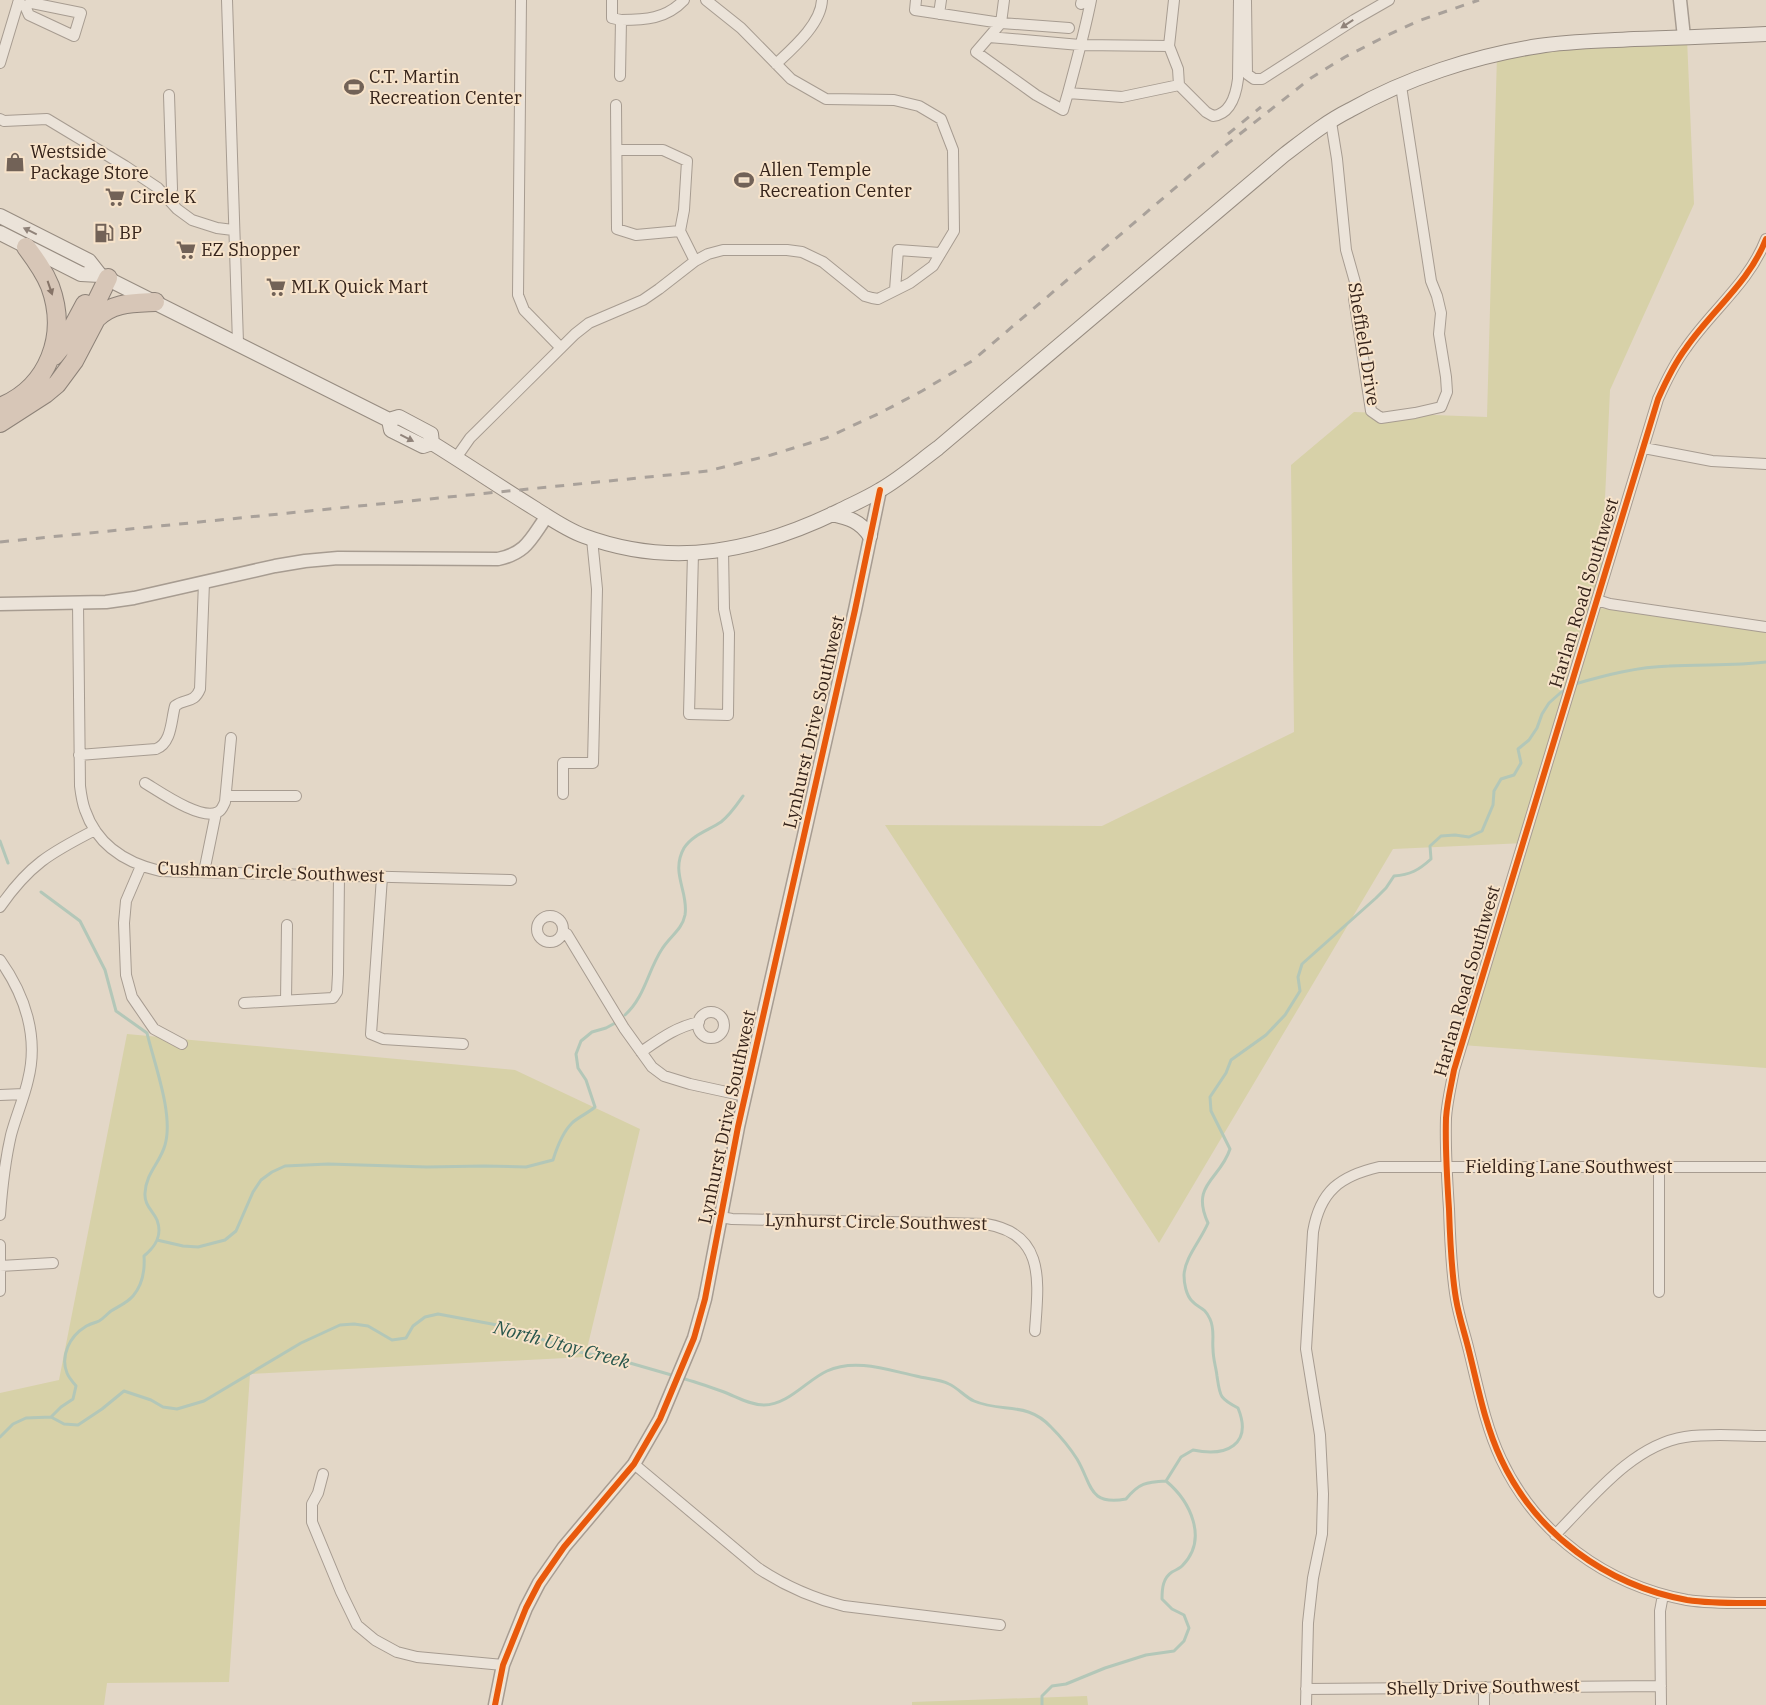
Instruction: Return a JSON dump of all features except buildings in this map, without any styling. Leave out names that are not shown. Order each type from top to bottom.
[{"type":"highway","points":[[26,247],[45,274],[54,300],[56,329],[51,360]]},
{"type":"highway","points":[[0,406],[18,398],[30,388],[63,345],[104,276]]},
{"type":"highway","points":[[30,403],[62,364],[82,329],[104,276]]},
{"type":"highway","points":[[0,423],[15,415],[57,384],[74,361],[101,313],[127,303],[155,302]]},
{"type":"main road","points":[[0,216],[89,261],[104,276],[238,344],[389,420],[399,417],[413,424],[431,434],[432,443],[582,536],[620,547],[658,553],[693,554],[736,549],[769,540],[832,514],[880,490],[938,448],[1284,155],[1315,131],[1350,110],[1445,68],[1539,46],[1576,42],[1766,34]]},
{"type":"main road","points":[[0,233],[81,274],[104,276]]},
{"type":"main road","points":[[832,514],[852,519],[861,524],[870,536]]},
{"type":"street","points":[[227,0],[238,344]]},
{"type":"street","points":[[521,0],[518,296],[524,310],[561,348]]},
{"type":"street","points":[[612,0],[612,18],[621,20],[644,20],[665,15],[684,0]]},
{"type":"street","points":[[456,458],[470,438],[561,348],[589,324],[643,300],[694,260],[723,250],[787,250],[802,252],[823,262],[865,296],[878,299],[910,283],[933,266],[954,231],[953,150],[941,118],[919,106],[894,100],[826,99],[791,80],[741,28],[706,0]]},
{"type":"street","points":[[776,64],[795,46],[819,17],[822,0]]},
{"type":"street","points":[[916,0],[915,10],[1001,23],[1068,28]]},
{"type":"street","points":[[939,14],[941,0]]},
{"type":"street","points":[[1004,0],[1001,23],[976,52],[1036,95],[1063,110],[1086,28],[1085,1]]},
{"type":"street","points":[[1174,0],[1169,46],[1178,69],[1179,85],[1206,112],[1213,116],[1225,112],[1237,90],[1239,0]]},
{"type":"street","points":[[1246,0],[1248,74],[1254,79],[1262,79],[1354,20],[1389,0]]},
{"type":"street","points":[[1680,0],[1684,37]]},
{"type":"street","points":[[21,3],[32,3],[81,13],[74,36],[29,15],[21,3]]},
{"type":"street","points":[[0,63],[21,3]]},
{"type":"street","points":[[620,76],[621,20]]},
{"type":"street","points":[[989,37],[1080,45],[1169,46]]},
{"type":"street","points":[[1068,94],[1122,97],[1179,85]]},
{"type":"street","name":"Sheffield Drive","points":[[1331,122],[1337,159],[1346,250],[1354,282],[1354,298],[1371,410],[1381,418],[1440,407],[1447,392],[1439,334],[1441,313],[1431,281],[1401,86]]},
{"type":"street","points":[[168,199],[172,189],[169,95]]},
{"type":"street","points":[[616,105],[617,228],[636,235],[680,231]]},
{"type":"street","points":[[0,119],[4,121],[47,119],[158,188],[177,208],[192,220],[217,228],[233,230]]},
{"type":"street","points":[[616,150],[663,150],[687,161],[684,210],[680,231],[694,260]]},
{"type":"street","name":"Harlan Road Southwest","points":[[1766,239],[1750,271],[1686,347],[1666,379],[1454,1070],[1446,1117],[1451,1266],[1456,1300],[1489,1427],[1501,1459],[1515,1486],[1533,1510],[1555,1534],[1579,1555],[1604,1571],[1631,1584],[1663,1595],[1689,1600],[1719,1603],[1766,1603]]},
{"type":"street","points":[[895,290],[898,250],[940,253]]},
{"type":"street","points":[[1644,448],[1712,461],[1766,464]]},
{"type":"street","name":"Lynhurst Drive Southwest","points":[[495,1705],[503,1665],[518,1625],[539,1583],[564,1547],[634,1464],[660,1419],[694,1338],[705,1298],[745,1096],[880,490]]},
{"type":"street","points":[[0,604],[106,602],[134,598],[305,561],[338,558],[504,558],[522,550],[547,516]]},
{"type":"street","points":[[563,794],[563,762],[593,763],[597,589],[592,539]]},
{"type":"street","points":[[693,554],[689,714],[728,716],[729,634],[724,609],[723,550]]},
{"type":"street","points":[[79,756],[156,749],[162,747],[166,742],[175,706],[180,702],[192,700],[200,689],[204,582]]},
{"type":"street","points":[[1597,600],[1610,604],[1766,627]]},
{"type":"street","name":"Cushman Circle Southwest","points":[[78,603],[80,786],[85,810],[95,830],[108,846],[123,858],[141,866],[160,871],[511,880]]},
{"type":"street","points":[[145,784],[191,810],[216,813],[221,810],[225,802],[231,738]]},
{"type":"street","points":[[226,796],[296,796]]},
{"type":"street","points":[[204,872],[216,813]]},
{"type":"street","points":[[0,906],[30,869],[54,851],[95,830]]},
{"type":"street","points":[[141,866],[126,901],[124,923],[126,975],[132,997],[154,1029],[182,1044]]},
{"type":"street","points":[[244,1003],[333,998],[337,992],[339,875]]},
{"type":"street","points":[[382,876],[371,1034],[383,1039],[463,1044]]},
{"type":"street","points":[[286,1001],[287,925]]},
{"type":"street","points":[[563,932],[567,934],[624,1028],[652,1068],[664,1076],[690,1084],[745,1096]]},
{"type":"street","points":[[0,960],[18,988],[28,1017],[32,1045],[29,1078],[11,1136],[2,1180],[0,1215]]},
{"type":"street","points":[[641,1052],[670,1032],[684,1025],[699,1022]]},
{"type":"street","points":[[0,1095],[24,1094]]},
{"type":"street","name":"Fielding Lane Southwest","points":[[1306,1705],[1308,1623],[1313,1578],[1322,1534],[1323,1494],[1320,1435],[1306,1349],[1315,1220],[1321,1204],[1331,1190],[1342,1180],[1357,1172],[1379,1167],[1766,1167]]},
{"type":"street","points":[[1658,1167],[1659,1292]]},
{"type":"street","name":"Lynhurst Circle Southwest","points":[[721,1217],[986,1224],[999,1226],[1020,1238],[1033,1257],[1037,1295],[1036,1332]]},
{"type":"street","points":[[0,1245],[0,1291]]},
{"type":"street","points":[[0,1266],[53,1263]]},
{"type":"street","points":[[1555,1534],[1625,1465],[1644,1451],[1664,1442],[1683,1437],[1702,1435],[1766,1436]]},
{"type":"street","points":[[634,1464],[758,1568],[777,1581],[797,1591],[844,1606],[1000,1625]]},
{"type":"street","points":[[323,1474],[318,1493],[312,1504],[312,1522],[357,1625],[375,1640],[398,1652],[417,1656],[503,1665]]},
{"type":"street","points":[[1660,1705],[1660,1611],[1663,1595]]},
{"type":"street","name":"Shelly Drive Southwest","points":[[1306,1689],[1660,1686]]},
{"type":"street","points":[[1484,1687],[1484,1705]]},
{"type":"shaded area","points":[[1687,38],[1694,204],[1610,390],[1600,608],[1766,632],[1766,1068],[1462,1045],[1525,843],[1393,849],[1159,1243],[885,825],[1102,826],[1294,732],[1291,465],[1354,412],[1487,417],[1497,55]]},
{"type":"shaded area","points":[[127,1034],[515,1070],[640,1129],[585,1357],[250,1374],[229,1682],[107,1683],[104,1705],[0,1705],[0,1393],[59,1380]]},
{"type":"shaded area","points":[[1087,1696],[1088,1705],[912,1705],[912,1702]]},
{"type":"waterway","points":[[1575,684],[1645,668],[1766,662]]},
{"type":"waterway","points":[[1166,1481],[1181,1457],[1193,1450],[1205,1452],[1226,1450],[1234,1445],[1242,1431],[1242,1421],[1238,1408],[1227,1402],[1220,1392],[1213,1356],[1212,1323],[1206,1312],[1190,1298],[1184,1282],[1187,1262],[1208,1223],[1203,1210],[1202,1199],[1204,1191],[1230,1149],[1211,1111],[1210,1097],[1226,1073],[1231,1060],[1266,1035],[1285,1015],[1300,991],[1298,977],[1302,964],[1376,898],[1394,876],[1414,871],[1431,859],[1430,846],[1441,836],[1469,837],[1482,831],[1493,805],[1494,791],[1501,779],[1514,775],[1521,763],[1518,749],[1529,740],[1549,703],[1567,687]]},
{"type":"waterway","points":[[625,1015],[642,992],[657,957],[665,944],[679,929],[685,915],[685,898],[679,874],[680,857],[684,848],[696,836],[724,819],[743,796]]},
{"type":"waterway","points":[[0,841],[8,863]]},
{"type":"waterway","points":[[41,892],[80,921],[105,970],[116,1011],[147,1033],[162,1089],[167,1119],[165,1145],[150,1174],[145,1193],[146,1201],[159,1226],[157,1241],[144,1256],[144,1272],[133,1296],[99,1321],[85,1327],[71,1341],[66,1353],[65,1367],[76,1386],[73,1399],[51,1417]]},
{"type":"waterway","points":[[157,1240],[183,1246],[198,1247],[225,1240],[236,1231],[253,1192],[261,1180],[285,1166],[328,1164],[526,1167],[553,1160],[560,1140],[568,1127],[595,1107],[586,1080],[578,1068],[576,1054],[581,1041],[592,1032],[617,1022]]},
{"type":"waterway","name":"North Utoy Creek","points":[[0,1437],[13,1424],[26,1418],[51,1417],[64,1424],[78,1425],[124,1391],[151,1400],[163,1407],[177,1409],[204,1401],[301,1343],[340,1325],[368,1326],[392,1340],[406,1338],[413,1326],[425,1317],[438,1314],[508,1327],[574,1351],[616,1359],[675,1376]]},
{"type":"waterway","name":"North Utoy Creek","points":[[681,1378],[759,1405],[773,1404],[781,1401],[827,1371],[849,1365],[883,1368],[941,1381],[974,1401],[1023,1411],[1042,1419],[1051,1427],[1077,1459],[1093,1491],[1104,1499],[1126,1499],[1143,1484],[1153,1482],[1166,1481],[1175,1489],[1189,1510],[1193,1521],[1194,1544],[1190,1555],[1182,1566],[1167,1577],[1162,1591],[1162,1599],[1172,1609],[1184,1615],[1189,1628],[1184,1641],[1174,1651],[1146,1655],[1105,1668],[1066,1684],[1052,1686],[1042,1696],[1042,1705]]},
{"type":"railway","points":[[0,542],[708,471],[771,455],[826,438],[922,391],[972,361],[1222,148],[1311,78],[1345,57],[1418,21],[1479,0]]},
{"type":"railway","points":[[1228,134],[1261,107]]},
{"type":"cycle path","points":[[1766,239],[1759,255],[1740,283],[1696,334],[1682,354],[1670,373],[1658,399],[1454,1070],[1446,1118],[1446,1164],[1451,1254],[1457,1306],[1482,1406],[1495,1446],[1516,1486],[1533,1511],[1554,1533],[1602,1569],[1629,1582],[1657,1593],[1687,1600],[1717,1603],[1766,1603]]},
{"type":"cycle path","points":[[495,1705],[503,1665],[526,1608],[539,1583],[564,1547],[634,1464],[660,1419],[694,1338],[705,1299],[738,1127],[855,610],[880,490]]},
{"type":"place","name":"C.T. Martin Recreation Center","points":[[354,87]]},
{"type":"place","name":"Westside Package Store","points":[[15,162]]},
{"type":"place","name":"Allen Temple Recreation Center","points":[[744,180]]},
{"type":"place","name":"Circle K","points":[[115,197]]},
{"type":"place","name":"BP","points":[[104,233]]},
{"type":"place","name":"EZ Shopper","points":[[186,250]]},
{"type":"place","name":"MLK Quick Mart","points":[[276,287]]}]
